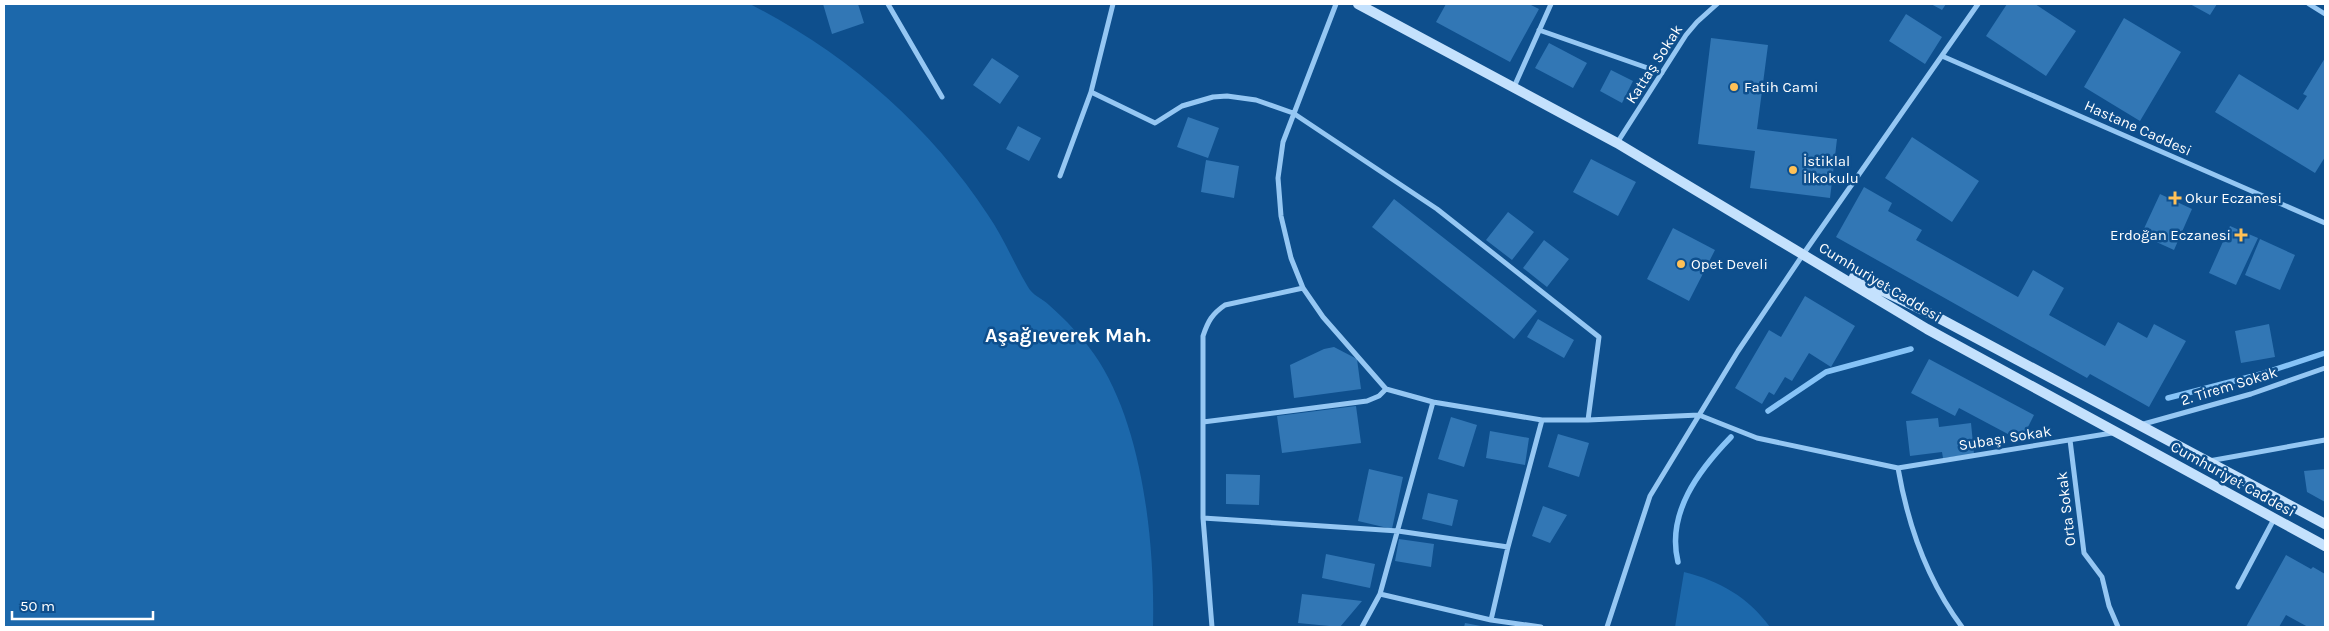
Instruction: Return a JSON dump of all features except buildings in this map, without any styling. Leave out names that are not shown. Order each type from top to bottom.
[{"type":"main road","points":[[1358,4],[1617,143],[1804,253]]},
{"type":"main road","name":"Cumhuriyet Caddesi","points":[[1804,253],[1935,316],[2325,524]]},
{"type":"main road","name":"Cumhuriyet Caddesi","points":[[1804,253],[1927,329],[2325,546]]},
{"type":"street","points":[[888,4],[942,98]]},
{"type":"street","points":[[1060,176],[1091,92],[1113,4]]},
{"type":"street","points":[[1336,4],[1294,113],[1280,159],[1278,197],[1287,244],[1303,288],[1323,317],[1386,390],[1433,402],[1542,420],[1699,415],[1757,438],[1898,468],[1904,498],[1922,556],[1944,600],[1962,627]]},
{"type":"street","points":[[1514,87],[1550,4]]},
{"type":"street","name":"Kattaş Sokak","points":[[1617,143],[1697,22],[1717,4]]},
{"type":"street","points":[[1607,627],[1650,496],[1738,351],[1978,4]]},
{"type":"street","points":[[2309,4],[2325,14]]},
{"type":"street","points":[[1539,30],[1662,73]]},
{"type":"street","name":"Hastane Caddesi","points":[[1942,56],[2325,224]]},
{"type":"street","points":[[1091,92],[1154,123],[1182,106],[1220,97],[1256,100],[1294,113],[1437,209],[1599,337],[1588,420]]},
{"type":"street","points":[[1212,627],[1203,518],[1203,336],[1208,321],[1214,312],[1225,305],[1303,288]]},
{"type":"street","name":"2. Tirem Sokak","points":[[2140,425],[2251,394],[2325,368]]},
{"type":"street","points":[[1203,422],[1367,401],[1379,396],[1386,390]]},
{"type":"street","points":[[1362,627],[1380,594],[1433,402]]},
{"type":"street","points":[[1491,620],[1508,547],[1542,420]]},
{"type":"street","name":"Subaşı Sokak","points":[[1898,468],[2115,432]]},
{"type":"street","name":"Orta Sokak","points":[[2070,440],[2084,552],[2102,577],[2109,606],[2118,627]]},
{"type":"street","points":[[2208,462],[2325,440]]},
{"type":"street","points":[[1203,518],[1398,531],[1508,547]]},
{"type":"street","points":[[2238,587],[2274,519]]},
{"type":"street","points":[[1380,594],[1491,620],[1541,627]]},
{"type":"shaded area","points":[[4,4],[750,4],[820,45],[883,94],[912,121],[965,182],[999,233],[1030,290],[1067,322],[1094,354],[1111,382],[1124,415],[1135,449],[1143,486],[1152,559],[1153,627],[4,627]]},
{"type":"shaded area","points":[[1684,572],[1721,585],[1743,599],[1770,627],[1675,627]]},
{"type":"waterway","points":[[1768,411],[1826,372],[1911,349]]},
{"type":"waterway","points":[[2168,398],[2261,374],[2325,353]]},
{"type":"waterway","points":[[1678,562],[1677,526],[1688,493],[1697,478],[1731,437]]},
{"type":"place","name":"Fatih Cami","points":[[1734,87]]},
{"type":"place","name":"İstiklal İlkokulu","points":[[1793,170]]},
{"type":"place","name":"Okur Eczanesi","points":[[2175,198]]},
{"type":"place","name":"Erdoğan Eczanesi","points":[[2241,235]]},
{"type":"place","name":"Opet Develi","points":[[1681,264]]},
{"type":"district","name":"Aşağıeverek Mah.","points":[[1068,335]]}]
